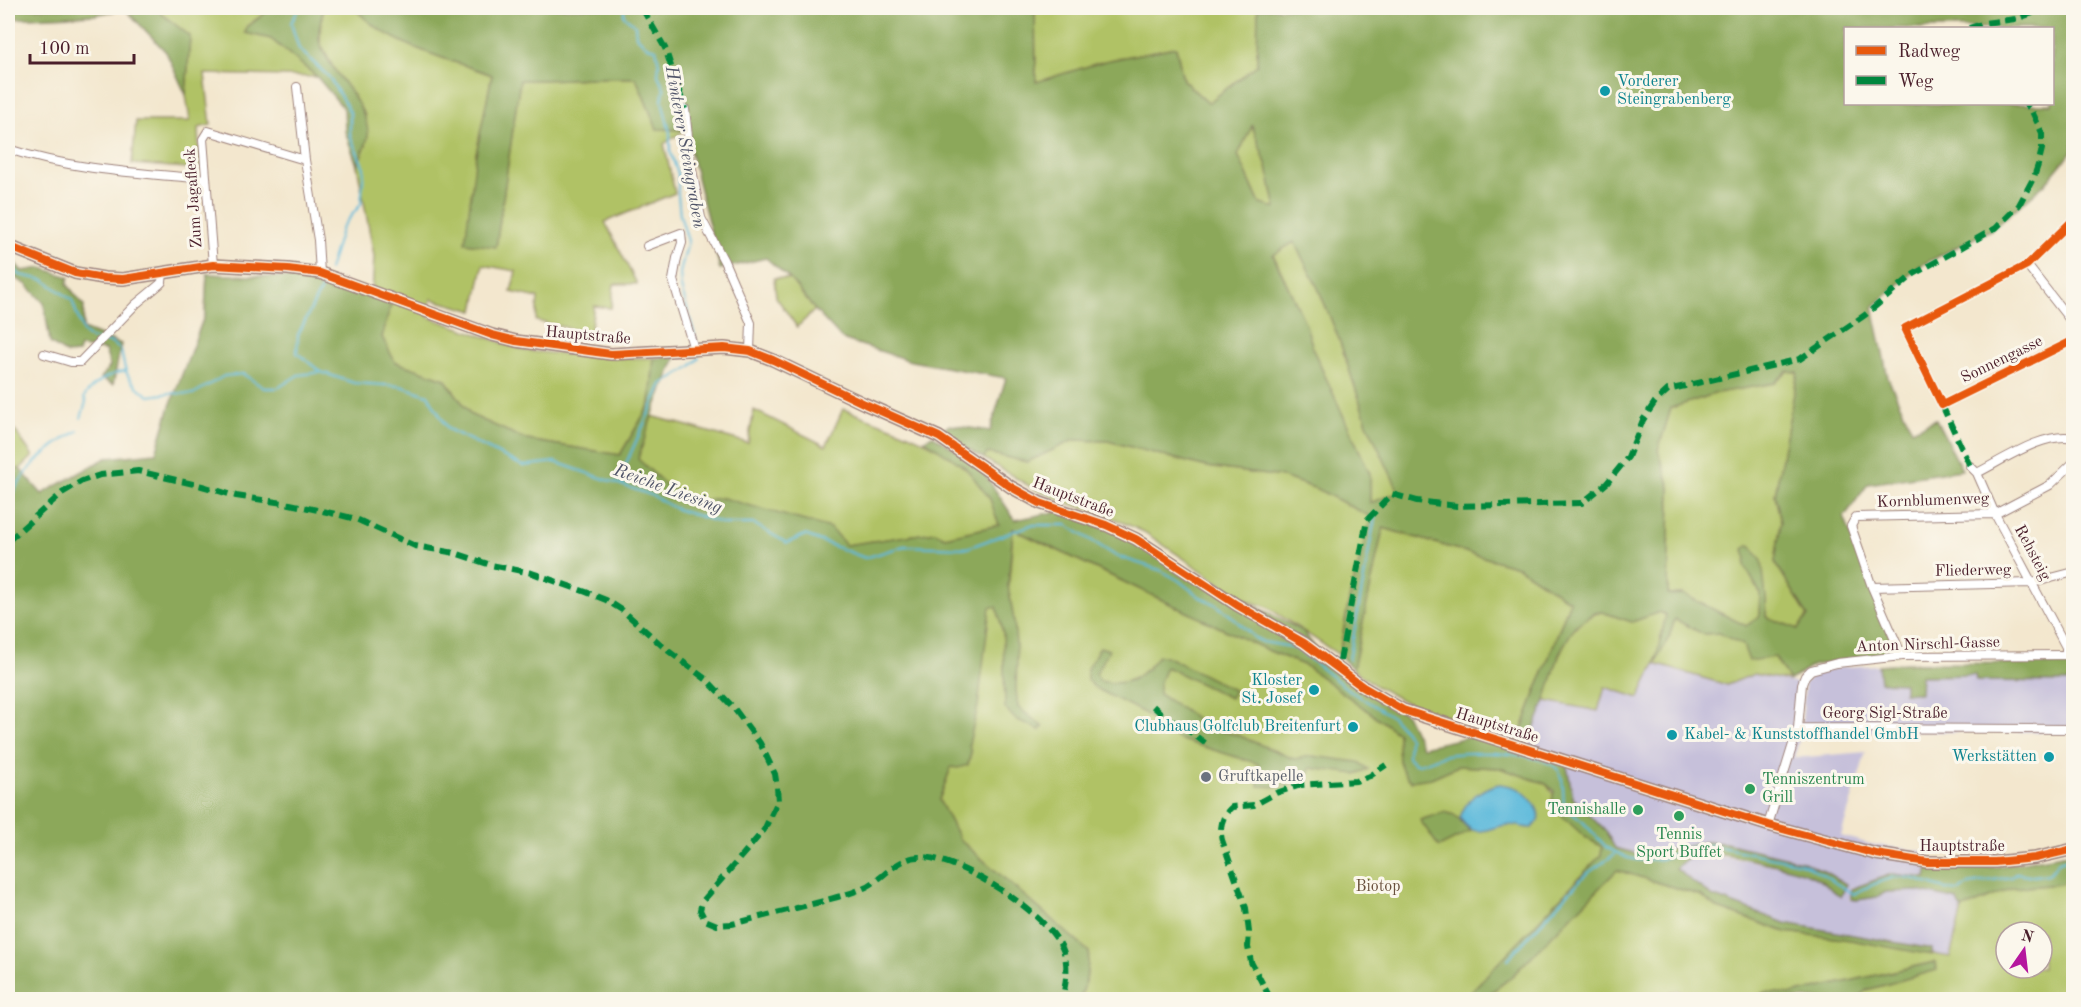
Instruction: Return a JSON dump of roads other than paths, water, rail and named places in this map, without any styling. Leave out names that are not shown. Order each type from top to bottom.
[{"type":"main road","name":"Hauptstraße","points":[[8,246],[68,270],[89,276],[123,279],[213,265],[320,273],[470,328],[516,341],[611,354],[724,348],[750,351],[939,437],[1011,487],[1040,503],[1106,525],[1136,539],[1237,604],[1304,643],[1363,687],[1396,707],[1768,825],[1876,854],[1927,862],[1995,862],[2035,858],[2073,849]]},
{"type":"street","points":[[297,87],[305,160],[318,240],[320,273]]},
{"type":"street","points":[[685,109],[691,164],[701,218],[724,261],[751,323],[750,351]]},
{"type":"street","name":"Zum Jagafleck","points":[[213,265],[203,139],[205,134],[208,131],[305,160]]},
{"type":"street","points":[[8,149],[36,158],[92,168],[206,179]]},
{"type":"street","points":[[2073,219],[2027,265],[2073,325]]},
{"type":"street","points":[[647,246],[681,233],[682,243],[673,280],[694,349]]},
{"type":"street","name":"Sonnengasse","points":[[2027,265],[1905,328],[1942,405],[2073,340]]},
{"type":"street","points":[[44,354],[71,362],[80,362],[136,304],[162,282],[162,273]]},
{"type":"street","points":[[1977,473],[2031,445],[2054,437],[2073,438]]},
{"type":"street","name":"Kornblumenweg","points":[[1902,656],[1872,587],[1851,526],[1856,517],[1995,514],[2050,484],[2073,462]]},
{"type":"street","name":"Rehsteig","points":[[1970,466],[1977,473],[1995,514],[2070,655]]},
{"type":"street","name":"Fliederweg","points":[[1872,587],[2032,583],[2073,572]]},
{"type":"street","name":"Anton Nirschl-Gasse","points":[[1798,728],[1805,675],[1811,670],[1837,663],[1902,656],[2070,655]]},
{"type":"street","name":"Georg Sigl-Straße","points":[[1768,825],[1798,728],[2073,729]]},
{"type":"water","points":[[1499,784],[1520,789],[1534,804],[1539,816],[1532,828],[1508,825],[1477,831],[1471,829],[1460,818],[1470,800],[1486,788]]},
{"type":"waterway","points":[[299,8],[291,23],[299,49],[329,77],[350,112],[350,136],[364,168],[361,204],[342,227],[329,270]]},
{"type":"waterway","name":"Hinterer Steingraben","points":[[624,8],[624,16],[635,25],[636,36],[648,47],[656,49],[659,64],[658,75],[664,88],[662,101],[670,133],[670,151],[678,174],[680,215],[688,241],[680,273],[681,287],[696,340]]},
{"type":"waterway","name":"Reiche Liesing","points":[[8,262],[20,275],[44,280],[72,300],[83,332],[90,338],[98,340]]},
{"type":"waterway","points":[[321,372],[297,353],[298,335],[323,285]]},
{"type":"waterway","name":"Reiche Liesing","points":[[103,341],[112,343],[121,350],[129,377],[149,396],[171,393],[193,394],[224,376],[243,374],[264,388],[278,388],[298,375],[321,372],[354,383],[400,386],[428,395],[448,429],[523,466],[555,462],[651,495],[676,509],[724,524],[754,524],[787,543],[805,535],[865,558],[904,546],[967,548],[1031,525],[1067,525],[1116,556],[1160,570],[1178,580],[1200,597],[1230,615],[1255,638],[1263,642],[1292,647],[1301,652],[1350,691],[1391,716],[1409,738],[1408,757],[1415,764],[1446,755],[1490,753],[1527,757],[1555,767],[1562,779],[1564,807],[1583,822],[1607,848],[1628,858],[1661,859],[1686,849],[1710,845],[1801,863],[1853,894],[1881,881],[1898,877],[1959,891],[1969,884],[2011,877],[2017,873],[2034,876],[2049,874],[2059,862],[2074,857]]},
{"type":"waterway","name":"Hinterer Steingraben","points":[[623,485],[624,468],[662,384],[690,367],[699,358]]},
{"type":"waterway","points":[[81,418],[86,402],[84,397],[92,387],[113,374],[125,371]]},
{"type":"waterway","points":[[8,502],[28,470],[56,444],[78,431]]},
{"type":"waterway","points":[[1349,660],[1375,517]]},
{"type":"waterway","points":[[1508,959],[1585,875],[1615,854]]},
{"type":"place","name":"Vorderer Steingrabenberg","points":[[1605,91]]},
{"type":"place","name":"Kloster St. Josef","points":[[1314,690]]},
{"type":"place","name":"Clubhaus Golfclub Breitenfurt","points":[[1353,727]]},
{"type":"place","name":"Kabel- & Kunststoffhandel GmbH","points":[[1672,735]]},
{"type":"place","name":"Werkstätten","points":[[2049,757]]},
{"type":"place","name":"Gruftkapelle","points":[[1206,777]]},
{"type":"place","name":"Tenniszentrum Grill","points":[[1750,789]]},
{"type":"place","name":"Tennishalle","points":[[1638,810]]},
{"type":"place","name":"Tennis Sport Buffet","points":[[1679,816]]},
{"type":"park label","name":"Biotop","points":[[1378,887]]}]
